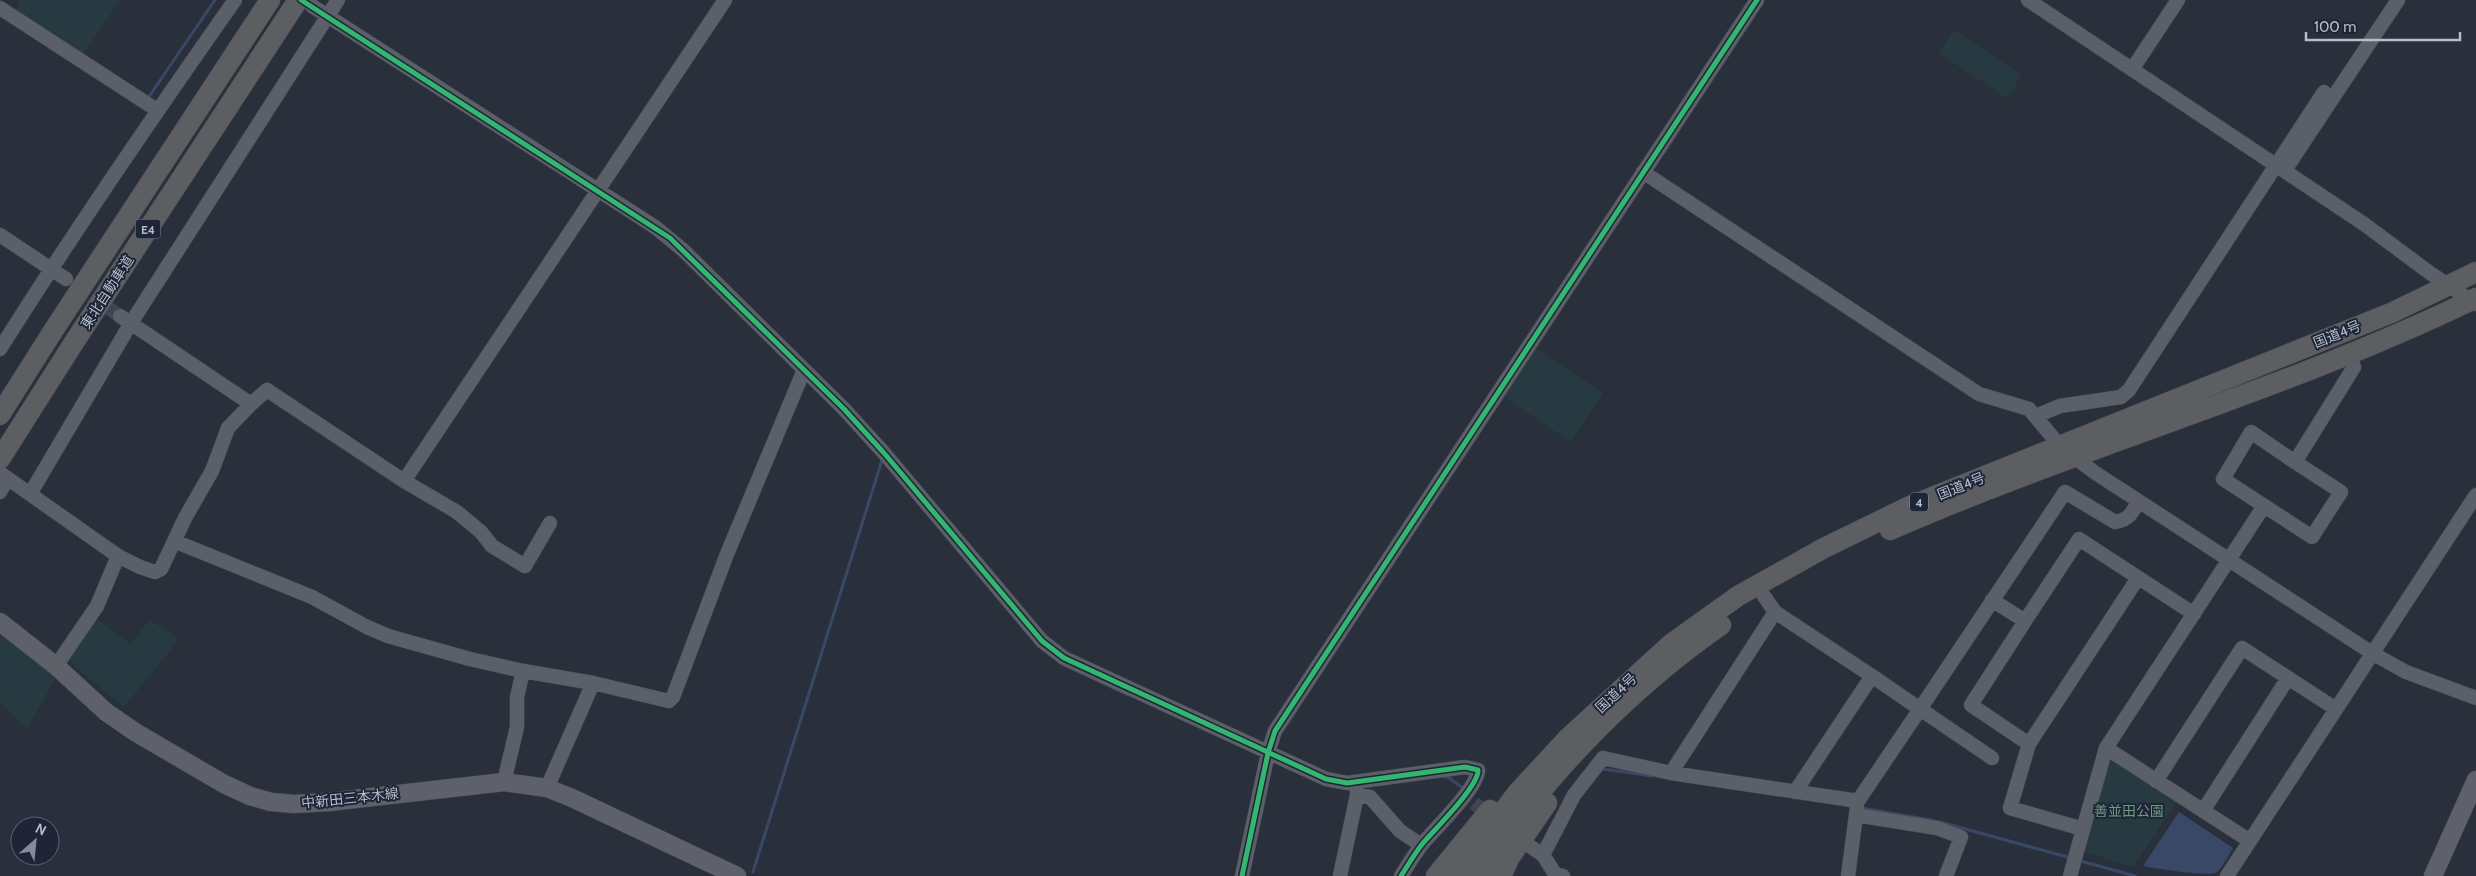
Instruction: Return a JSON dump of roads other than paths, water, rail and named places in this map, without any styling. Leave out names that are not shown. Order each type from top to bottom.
[{"type":"highway","name":"東北自動車道","points":[[0,415],[52,331],[270,0]]},
{"type":"highway","name":"東北自動車道","points":[[0,460],[78,336],[305,3]]},
{"type":"highway","name":"国道4号","points":[[1458,876],[1472,853],[1517,793],[1568,738],[1671,644],[1738,596],[1784,570],[1910,506],[2382,316],[2450,286],[2476,272]]},
{"type":"highway","name":"国道4号","points":[[1479,876],[1529,805],[1593,735],[1678,658],[1710,632],[1769,604],[1832,558],[1886,532],[2041,470],[2349,354],[2475,301]]},
{"type":"highway","points":[[1436,876],[1472,830],[1562,734],[1622,688]]},
{"type":"highway","points":[[1501,876],[1515,849],[1593,735]]},
{"type":"main road","name":"中新田三本木線","points":[[0,622],[56,666],[106,712],[135,732],[224,784],[250,796],[271,802],[294,804],[329,802],[504,782],[547,788],[737,876]]},
{"type":"main road","points":[[2433,876],[2476,780]]},
{"type":"street","points":[[0,349],[50,269],[157,110],[235,0]]},
{"type":"street","points":[[30,494],[126,320],[338,0]]},
{"type":"street","points":[[404,481],[724,0]]},
{"type":"street","points":[[1242,876],[1267,756],[1275,731],[1757,0]]},
{"type":"street","points":[[2028,0],[2133,68],[2364,224],[2450,286],[2475,301]]},
{"type":"street","points":[[2133,68],[2178,0]]},
{"type":"street","points":[[2036,416],[2060,406],[2121,397],[2129,390],[2398,0]]},
{"type":"street","points":[[305,3],[328,15],[596,193],[655,227],[683,250],[802,373],[884,452],[972,560],[1050,648],[1079,666],[1267,756],[1357,789],[1370,797],[1400,831],[1421,845]]},
{"type":"street","points":[[0,8],[157,110]]},
{"type":"street","points":[[2281,168],[2324,92]]},
{"type":"street","points":[[1643,172],[1979,394],[2029,409],[2060,446],[2076,458],[2138,502],[2372,653],[2423,679],[2476,698]]},
{"type":"street","points":[[0,235],[66,279]]},
{"type":"street","points":[[126,320],[251,404]]},
{"type":"street","points":[[2295,462],[2354,367],[2349,354]]},
{"type":"street","points":[[174,541],[312,597],[367,627],[388,636],[470,659],[523,671],[593,683],[662,701],[669,701],[673,697],[727,554],[802,373]]},
{"type":"street","points":[[0,492],[4,476],[118,556],[155,572],[161,569],[212,471],[228,428],[267,390],[404,481],[457,512],[481,532],[492,546],[525,566],[550,523]]},
{"type":"street","points":[[2251,432],[2295,462],[2341,492],[2312,537],[2223,479],[2251,432]]},
{"type":"street","points":[[1848,876],[1857,808],[1920,709],[2065,492],[2115,522],[2124,521],[2130,517],[2138,502]]},
{"type":"street","points":[[2226,876],[2476,495]]},
{"type":"street","points":[[2074,865],[2106,748],[2264,506]]},
{"type":"street","points":[[2029,744],[1970,705],[2079,539],[2194,614]]},
{"type":"street","points":[[56,666],[97,606],[118,556]]},
{"type":"street","points":[[2083,829],[2010,808],[2029,744],[2138,578]]},
{"type":"street","points":[[1992,600],[2025,621]]},
{"type":"street","points":[[1671,774],[1769,604],[1992,758]]},
{"type":"street","points":[[2156,780],[2242,648],[2336,709]]},
{"type":"street","points":[[504,782],[517,726],[517,698],[523,671]]},
{"type":"street","points":[[1795,792],[1872,676]]},
{"type":"street","points":[[2203,811],[2288,678]]},
{"type":"street","points":[[547,788],[593,683]]},
{"type":"street","points":[[2106,748],[2250,840]]},
{"type":"street","points":[[1543,854],[1574,795],[1603,758],[1671,774],[1795,792],[1937,828],[1961,837],[1946,876]]},
{"type":"street","points":[[1357,789],[1441,769],[1473,767],[1478,770],[1478,776],[1470,800],[1421,845],[1401,876]]},
{"type":"street","points":[[1340,876],[1357,789]]},
{"type":"street","points":[[1528,845],[1543,854],[1557,875]]},
{"type":"water","points":[[2179,812],[2233,848],[2216,873],[2192,873],[2143,866]]},
{"type":"waterway","points":[[148,98],[215,0]]},
{"type":"waterway","points":[[753,872],[882,460]]},
{"type":"waterway","points":[[1064,665],[1128,695]]},
{"type":"waterway","points":[[1601,771],[1603,769],[1652,776]]},
{"type":"waterway","points":[[1442,776],[1449,778],[1464,789]]},
{"type":"waterway","points":[[1861,808],[1931,820]]},
{"type":"waterway","points":[[1940,822],[2071,858]]},
{"type":"waterway","points":[[2077,860],[2135,876]]},
{"type":"tunnel","points":[[74,284],[120,316]]},
{"type":"tunnel","points":[[1474,803],[1494,819]]},
{"type":"park label","name":"善並田公園","points":[[2129,811]]}]
